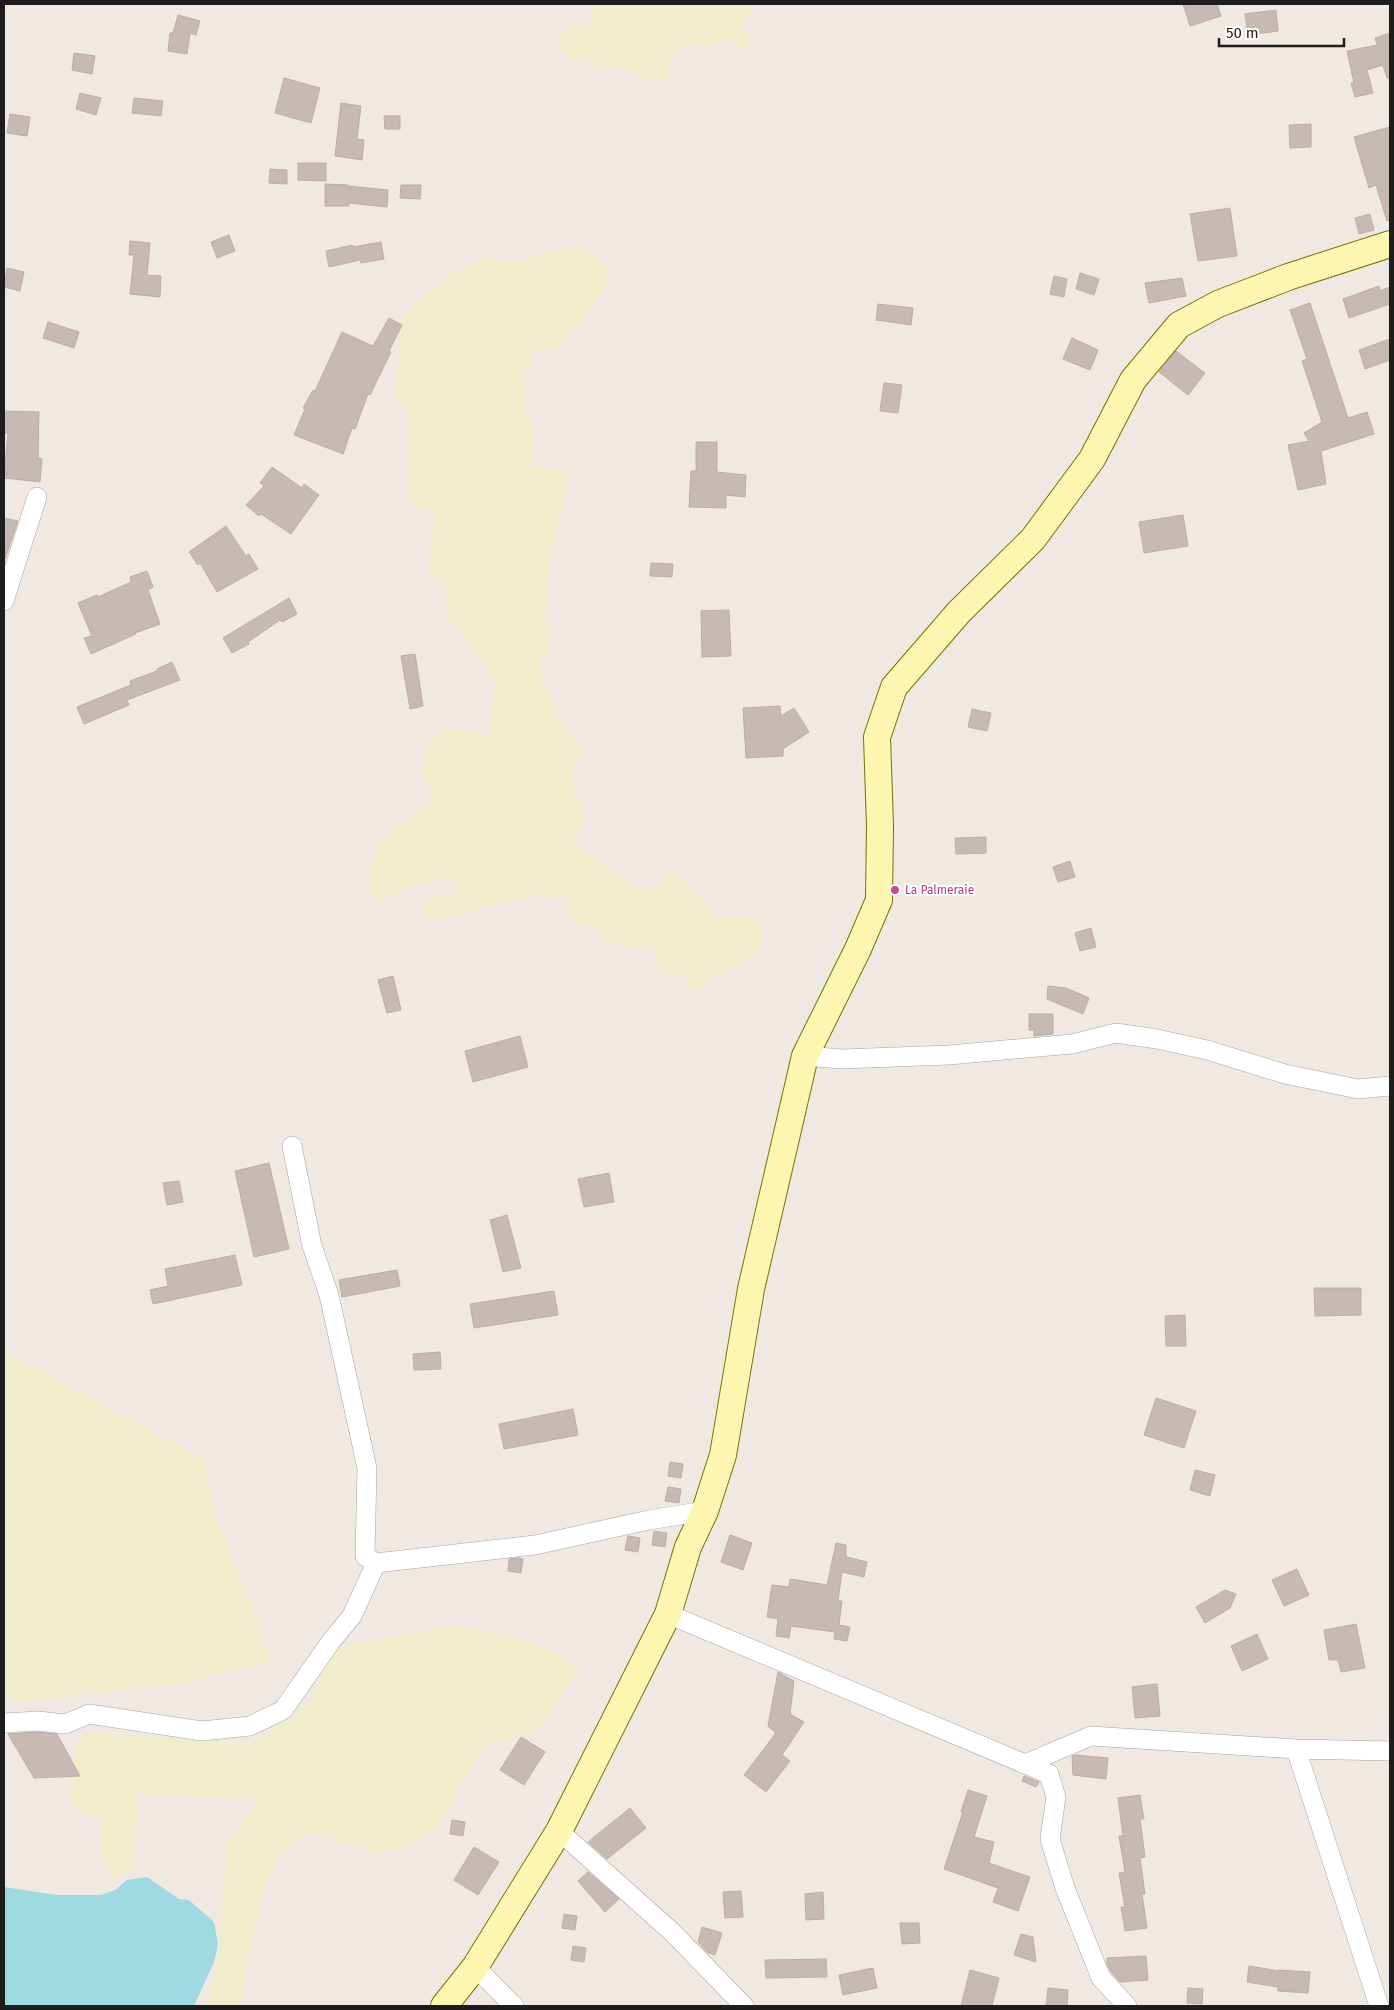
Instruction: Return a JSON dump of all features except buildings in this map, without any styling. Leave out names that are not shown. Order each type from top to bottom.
[{"type":"street","points":[[444,2006],[475,1967],[559,1831],[668,1614],[688,1547],[704,1511],[723,1455],[751,1289],[805,1056],[858,949],[879,900],[880,826],[876,737],[894,687],[959,612],[1033,539],[1092,459],[1133,380],[1179,325],[1218,304],[1288,277],[1390,244]]},
{"type":"street","points":[[4,600],[38,497]]},
{"type":"street","points":[[805,1056],[842,1059],[949,1055],[1072,1044],[1116,1033],[1207,1050],[1285,1074],[1358,1089],[1390,1086]]},
{"type":"street","points":[[292,1146],[312,1246],[329,1295],[367,1468],[365,1556],[376,1563],[536,1545],[649,1520],[704,1511]]},
{"type":"street","points":[[4,1723],[38,1721],[65,1724],[89,1714],[202,1731],[250,1726],[283,1710],[332,1640],[352,1616],[376,1563]]},
{"type":"street","points":[[668,1614],[1048,1774],[1056,1797],[1050,1839],[1065,1888],[1102,1978],[1127,2006]]},
{"type":"street","points":[[1025,1764],[1091,1736],[1296,1749],[1390,1751]]},
{"type":"street","points":[[1296,1749],[1378,2006]]},
{"type":"street","points":[[559,1831],[672,1932],[744,2006]]},
{"type":"street","points":[[475,1967],[514,2006]]},
{"type":"shaded area","points":[[588,4],[751,4],[750,17],[743,28],[751,36],[744,50],[741,50],[732,41],[725,39],[704,47],[686,41],[669,65],[670,73],[662,81],[651,81],[625,69],[570,59],[562,52],[558,44],[560,33],[569,24],[586,25],[591,19],[591,6]]},
{"type":"shaded area","points":[[581,246],[610,264],[610,278],[595,305],[582,323],[561,341],[559,349],[534,350],[525,377],[523,407],[534,427],[532,466],[553,470],[570,470],[548,574],[544,616],[553,632],[548,652],[541,658],[542,676],[569,734],[584,745],[584,754],[575,763],[570,777],[585,816],[573,842],[639,890],[661,887],[669,870],[705,898],[713,915],[762,919],[761,950],[699,988],[687,989],[689,975],[659,973],[653,946],[604,944],[601,932],[584,923],[582,927],[567,912],[568,896],[558,899],[538,895],[425,921],[421,902],[437,896],[454,896],[458,885],[444,878],[417,885],[375,902],[368,883],[370,864],[381,840],[416,810],[434,799],[420,769],[430,742],[447,728],[489,737],[495,683],[469,648],[462,631],[448,622],[445,584],[427,574],[435,511],[408,504],[409,418],[393,390],[400,349],[394,330],[414,303],[449,275],[482,259],[518,261]]},
{"type":"shaded area","points":[[4,1350],[203,1459],[215,1512],[272,1662],[181,1683],[26,1701],[4,1699]]},
{"type":"shaded area","points":[[450,1626],[511,1634],[560,1654],[580,1667],[548,1721],[519,1739],[490,1742],[461,1783],[442,1823],[408,1846],[378,1853],[310,1832],[278,1857],[260,1900],[239,2006],[208,2006],[220,1940],[221,1906],[228,1842],[258,1800],[138,1793],[135,1869],[114,1879],[101,1856],[102,1820],[76,1810],[68,1793],[76,1753],[84,1731],[253,1744],[313,1697],[336,1647]]},
{"type":"water","points":[[147,1877],[179,1899],[189,1900],[214,1922],[218,1944],[214,1962],[194,2006],[4,2006],[4,1887],[57,1895],[101,1895],[115,1890],[127,1880]]},
{"type":"place","name":"La Palmeraie","points":[[895,890]]}]
